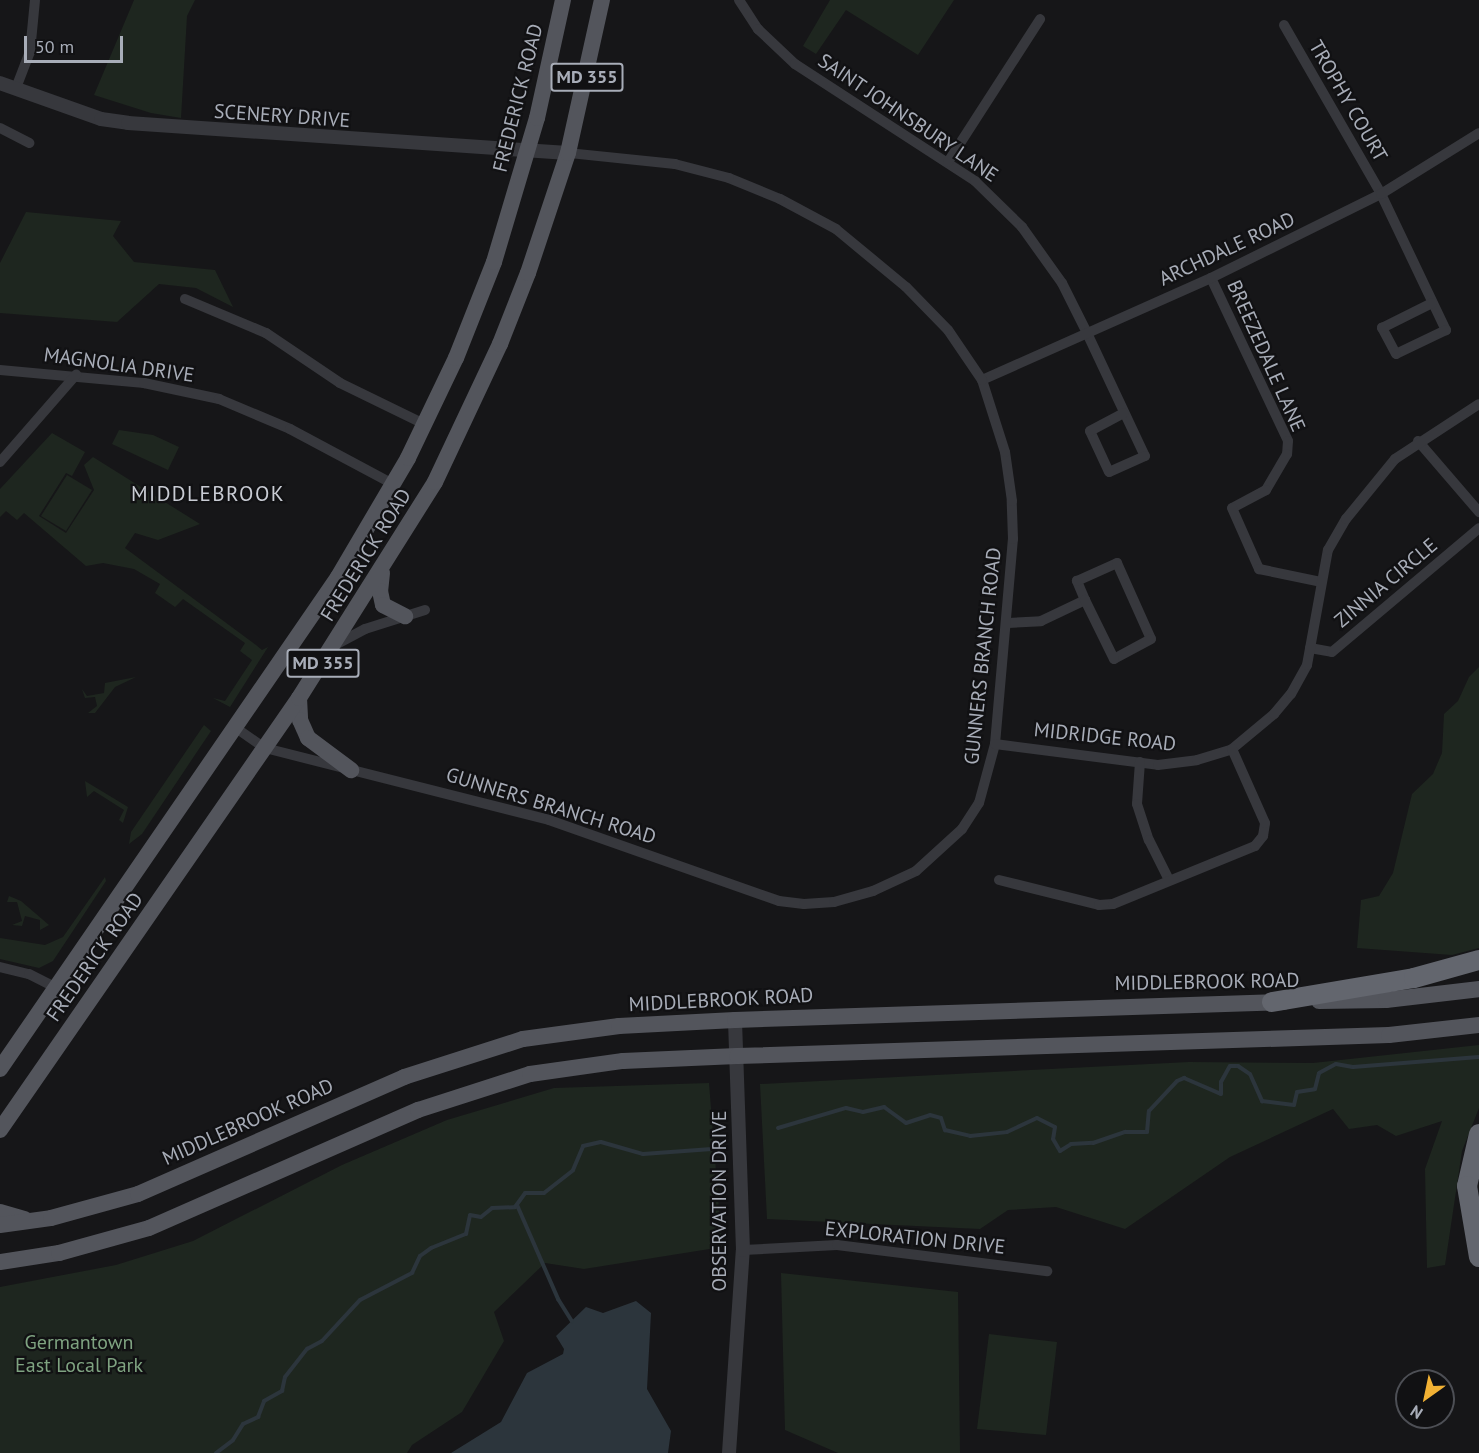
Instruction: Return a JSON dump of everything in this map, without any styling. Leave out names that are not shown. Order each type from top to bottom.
[{"type":"highway","points":[[1272,1002],[1414,978],[1479,960]]},
{"type":"highway","points":[[1479,1134],[1467,1186],[1479,1257]]},
{"type":"main road","name":"FREDERICK ROAD","points":[[0,1069],[338,577],[393,484],[456,358],[494,262],[528,151],[563,0]]},
{"type":"main road","name":"FREDERICK ROAD","points":[[0,1130],[299,698],[383,569],[435,482],[500,344],[528,273],[568,153],[602,0]]},
{"type":"main road","points":[[383,569],[381,601],[391,612],[405,616]]},
{"type":"main road","points":[[299,698],[300,720],[308,738],[351,770]]},
{"type":"main road","name":"MIDDLEBROOK ROAD","points":[[0,1226],[32,1221],[138,1194],[404,1077],[476,1051],[523,1039],[620,1026],[735,1020],[1386,1000],[1479,989]]},
{"type":"main road","points":[[0,1262],[59,1253],[149,1228],[385,1124],[487,1085],[530,1074],[623,1061],[1389,1035],[1479,1025]]},
{"type":"main road","points":[[0,1212],[32,1221]]},
{"type":"street","points":[[16,88],[30,52],[35,0]]},
{"type":"street","name":"SAINT JOHNSBURY LANE","points":[[738,0],[758,29],[795,64],[948,162],[998,200],[1022,227],[1062,283],[1087,333],[1125,413],[1145,456],[1109,472],[1090,431],[1125,413]]},
{"type":"street","points":[[948,162],[1040,19]]},
{"type":"street","name":"TROPHY COURT","points":[[1284,25],[1381,194],[1446,330],[1396,354],[1382,328],[1432,303]]},
{"type":"street","name":"SCENERY DRIVE","points":[[0,83],[101,119],[128,123],[568,153]]},
{"type":"street","points":[[0,128],[29,143]]},
{"type":"street","name":"ARCHDALE ROAD","points":[[982,380],[1211,278],[1381,194],[1479,133]]},
{"type":"street","name":"GUNNERS BRANCH ROAD","points":[[236,728],[265,748],[549,820],[779,901],[804,904],[834,902],[873,891],[916,871],[962,829],[979,803],[995,744],[1008,623],[1012,501],[1005,452],[982,380],[948,330],[906,287],[827,224],[780,199],[718,176],[653,161],[568,153]]},
{"type":"street","name":"BREEZEDALE LANE","points":[[1211,278],[1288,441],[1287,454],[1266,490],[1232,508],[1259,569],[1321,582]]},
{"type":"street","points":[[185,299],[266,333],[340,383],[424,424]]},
{"type":"street","name":"MAGNOLIA DRIVE","points":[[0,370],[76,375],[189,391],[237,405],[290,429],[393,484]]},
{"type":"street","points":[[0,462],[76,375]]},
{"type":"street","name":"MIDRIDGE ROAD","points":[[995,744],[1176,765],[1232,749],[1258,730],[1291,694],[1307,665],[1328,550],[1346,519],[1377,475],[1418,441],[1479,404]]},
{"type":"street","points":[[1418,441],[1479,512]]},
{"type":"street","name":"ZINNIA CIRCLE","points":[[1310,648],[1332,652],[1479,528]]},
{"type":"street","points":[[1117,562],[1151,639],[1114,658],[1085,600],[1077,581],[1117,562]]},
{"type":"street","points":[[1008,623],[1041,621],[1085,600]]},
{"type":"street","points":[[333,647],[359,632],[425,610]]},
{"type":"street","points":[[999,880],[1099,905],[1113,904],[1255,846],[1263,836],[1265,823],[1232,749]]},
{"type":"street","points":[[1140,762],[1137,804],[1143,827],[1169,880]]},
{"type":"street","points":[[0,967],[29,974],[57,988]]},
{"type":"street","name":"OBSERVATION DRIVE","points":[[729,1453],[743,1250],[735,1020]]},
{"type":"street","name":"EXPLORATION DRIVE","points":[[743,1250],[837,1245],[1047,1270]]},
{"type":"green space","points":[[134,0],[195,0],[187,16],[181,118],[151,113],[94,95]]},
{"type":"green space","points":[[830,0],[954,0],[918,55],[846,10],[816,54],[803,46]]},
{"type":"green space","points":[[26,212],[121,221],[113,236],[134,262],[215,270],[233,307],[196,288],[159,284],[117,322],[0,313],[0,263]]},
{"type":"green space","points":[[119,430],[153,435],[179,447],[168,470],[112,444]]},
{"type":"green space","points":[[52,433],[85,452],[72,476],[66,473],[39,516],[66,533],[94,490],[84,465],[93,457],[200,524],[158,540],[135,533],[125,548],[262,650],[268,647],[230,707],[213,698],[225,701],[252,660],[240,651],[245,643],[183,599],[175,607],[155,593],[160,584],[134,569],[103,563],[86,566],[24,513],[17,520],[6,511],[0,517],[0,489]]},
{"type":"green space","points":[[67,475],[92,490],[66,531],[41,516]]},
{"type":"green space","points":[[1479,667],[1479,948],[1452,955],[1357,948],[1361,900],[1379,896],[1393,873],[1412,794],[1433,774],[1442,753],[1444,714],[1458,701],[1469,677]]},
{"type":"green space","points":[[136,677],[115,687],[95,713],[88,713],[97,706],[95,697],[85,698],[82,689],[87,696],[104,693],[105,683]]},
{"type":"green space","points":[[204,725],[211,731],[142,834],[129,844],[131,832]]},
{"type":"green space","points":[[85,781],[128,807],[123,823],[119,820],[124,810],[94,791],[87,797]]},
{"type":"green space","points":[[105,877],[106,881],[53,961],[39,968],[0,959],[0,938],[45,945],[63,937]]},
{"type":"green space","points":[[9,896],[21,901],[49,925],[40,930],[40,920],[25,916],[22,926],[12,925],[22,921],[17,902],[7,902]]},
{"type":"green space","points":[[1479,1045],[1479,1108],[1462,1151],[1445,1265],[1427,1268],[1425,1169],[1442,1121],[1396,1136],[1377,1125],[1349,1129],[1333,1109],[1230,1157],[1125,1229],[1056,1207],[1008,1210],[980,1229],[767,1219],[760,1084],[1189,1062],[1313,1063]]},
{"type":"green space","name":"Germantown East Local Park","points":[[709,1083],[722,1247],[584,1269],[545,1263],[494,1312],[504,1341],[462,1412],[412,1445],[407,1453],[0,1453],[0,1287],[116,1265],[193,1241],[342,1165],[447,1120],[554,1088]]},
{"type":"green space","points":[[781,1273],[958,1292],[960,1453],[838,1453],[785,1430]]},
{"type":"green space","points":[[989,1334],[1057,1342],[1046,1435],[977,1429]]},
{"type":"shaded area","points":[[636,1301],[651,1313],[647,1389],[671,1431],[668,1453],[451,1453],[501,1422],[527,1373],[563,1354],[564,1349],[556,1336],[586,1307],[603,1313]]},
{"type":"waterway","points":[[778,1128],[846,1108],[863,1112],[884,1107],[906,1123],[930,1115],[941,1118],[945,1130],[970,1136],[1007,1132],[1037,1118],[1055,1127],[1053,1139],[1060,1151],[1071,1144],[1093,1143],[1125,1132],[1147,1132],[1149,1111],[1177,1081],[1184,1078],[1221,1094],[1221,1082],[1230,1066],[1238,1066],[1250,1074],[1262,1101],[1294,1105],[1297,1092],[1315,1089],[1319,1073],[1336,1064],[1353,1067],[1479,1057]]},
{"type":"waterway","points":[[216,1453],[233,1440],[243,1424],[258,1417],[264,1401],[282,1391],[285,1377],[307,1349],[322,1341],[360,1300],[412,1273],[420,1256],[431,1248],[466,1234],[470,1215],[481,1217],[492,1208],[515,1207],[525,1193],[544,1193],[573,1170],[583,1146],[601,1142],[643,1154],[712,1149]]},
{"type":"waterway","points":[[517,1205],[558,1299],[572,1321]]},
{"type":"district","name":"MIDDLEBROOK","points":[[208,494]]}]
